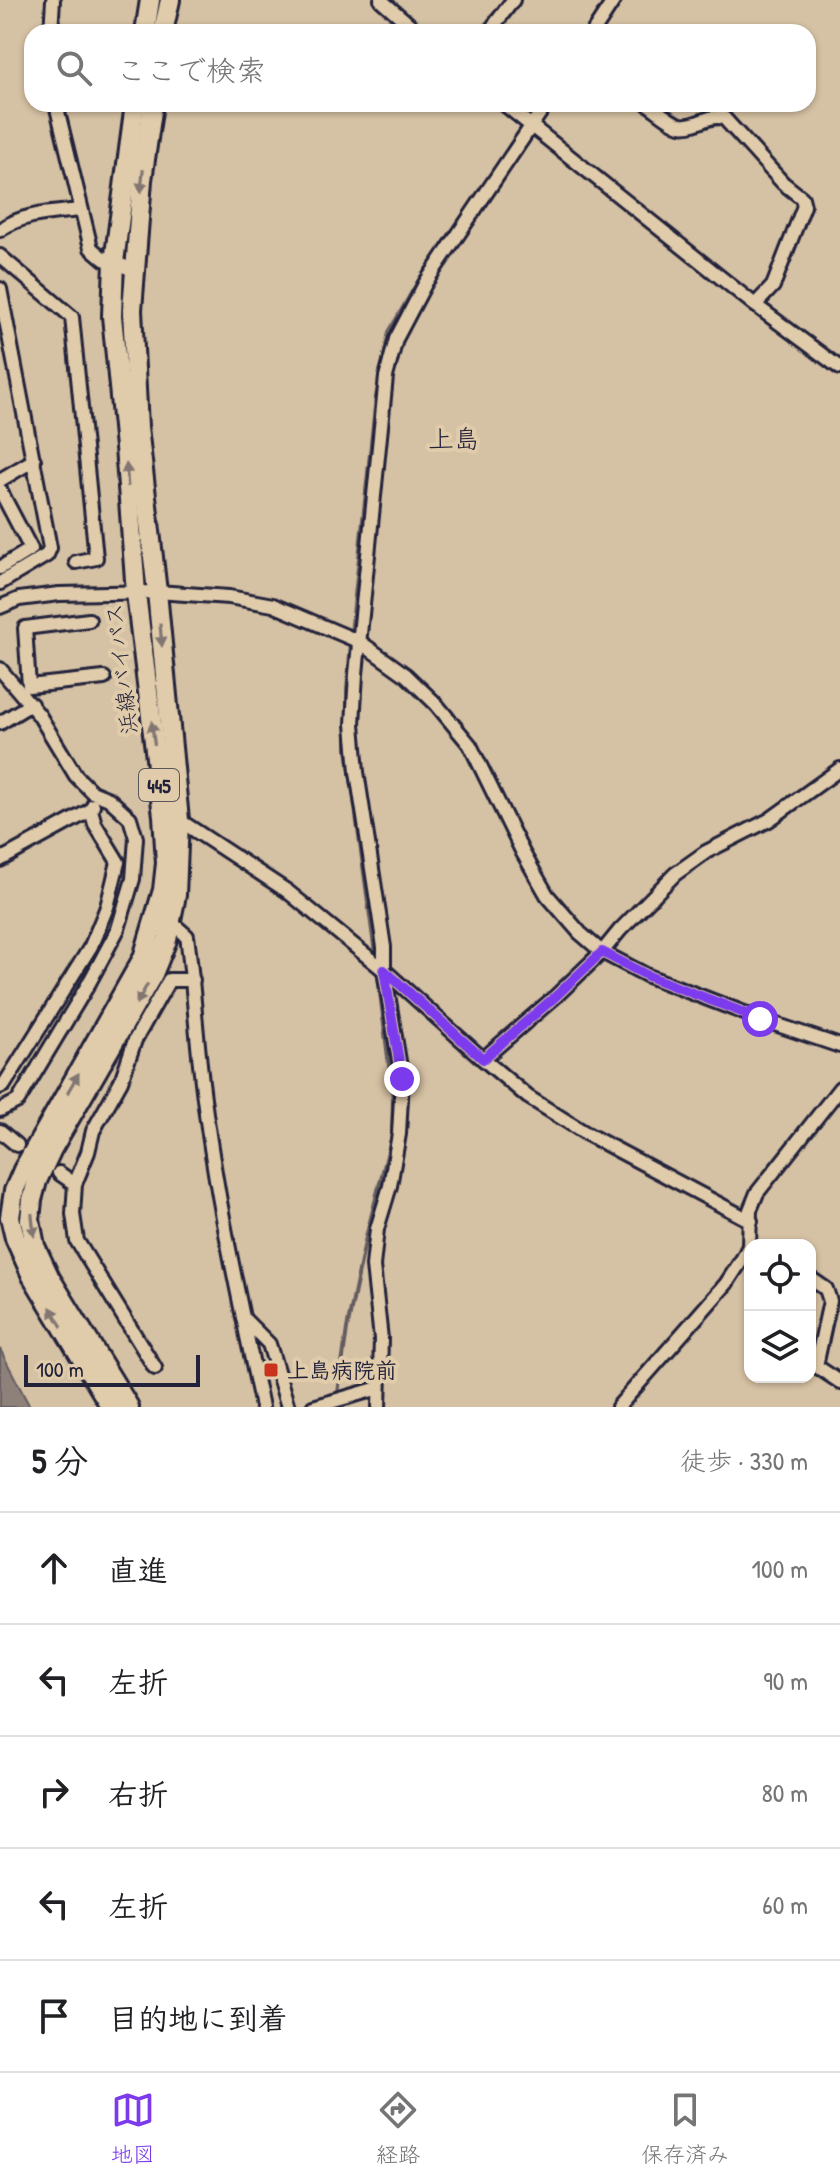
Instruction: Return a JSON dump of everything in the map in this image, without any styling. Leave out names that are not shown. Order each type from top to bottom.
[{"type":"highway","points":[[146,24],[150,0]]},
{"type":"highway","points":[[165,24],[170,0]]},
{"type":"highway","name":"浜線バイパス","points":[[111,1407],[32,1276],[15,1238],[10,1217],[14,1191],[23,1170],[128,987],[176,895],[171,818],[136,593],[112,316],[114,262],[134,112]]},
{"type":"highway","name":"浜線バイパス","points":[[152,112],[142,180],[132,310],[138,427],[175,789],[171,818]]},
{"type":"highway","name":"浜線バイパス","points":[[129,1407],[50,1278],[35,1246],[30,1220],[37,1181],[52,1149],[153,974],[167,940],[164,920]]},
{"type":"street","points":[[52,24],[53,0]]},
{"type":"street","points":[[381,0],[409,24]]},
{"type":"street","points":[[598,24],[614,0]]},
{"type":"street","points":[[495,24],[511,1]]},
{"type":"street","points":[[58,112],[91,248],[104,259],[134,270]]},
{"type":"street","points":[[514,112],[755,305],[840,368]]},
{"type":"street","points":[[379,1407],[381,1339],[373,1266],[377,1229],[390,1186],[399,1134],[402,1079],[384,970],[384,947],[357,772],[353,724],[386,377],[396,339],[426,282],[541,112]]},
{"type":"street","points":[[660,112],[679,125],[695,124],[718,116],[724,118],[783,183],[802,198],[804,206],[773,286],[755,305]]},
{"type":"street","points":[[0,230],[10,223],[32,216],[80,210]]},
{"type":"street","points":[[0,256],[72,317],[96,558],[76,562]]},
{"type":"street","points":[[0,289],[50,548],[47,555],[0,583]]},
{"type":"street","points":[[0,359],[12,351]]},
{"type":"street","points":[[0,480],[34,460]]},
{"type":"street","points":[[0,490],[31,549],[0,568]]},
{"type":"street","points":[[0,607],[19,599],[59,594],[157,592],[229,597],[273,605],[360,642],[406,675],[436,704],[470,745],[547,895],[580,933],[602,952],[660,981],[840,1046]]},
{"type":"street","points":[[0,1110],[18,1101],[89,983],[118,929],[133,879],[136,838],[130,818],[76,776],[25,690],[25,628],[89,620]]},
{"type":"street","points":[[0,669],[25,690],[104,678]]},
{"type":"street","points":[[0,723],[31,704]]},
{"type":"street","points":[[483,1059],[602,952],[675,874],[706,852],[769,820],[840,769]]},
{"type":"street","points":[[0,860],[91,810],[103,797]]},
{"type":"street","points":[[0,1087],[91,946],[107,907],[118,862],[95,824],[91,810]]},
{"type":"street","points":[[171,818],[287,891],[384,970],[528,1097],[587,1134],[751,1221]]},
{"type":"street","points":[[164,920],[187,936],[214,1162],[262,1407]]},
{"type":"street","points":[[155,1368],[77,1241],[73,1214],[75,1184],[93,1131],[121,1081],[135,1040],[169,980],[193,980]]},
{"type":"street","points":[[754,1239],[750,1210],[757,1193],[840,1088]]},
{"type":"street","points":[[0,1131],[17,1145]]},
{"type":"street","points":[[59,1173],[75,1184]]},
{"type":"street","points":[[618,1407],[726,1284],[744,1256]]},
{"type":"street","points":[[816,1282],[826,1289],[830,1301],[816,1366],[840,1382]]},
{"type":"street","points":[[243,1318],[269,1344],[288,1407]]},
{"type":"street","points":[[313,1407],[379,1388]]},
{"type":"shaded area","points":[[0,1349],[30,1407],[0,1407]]},
{"type":"waterway","points":[[351,634],[376,397],[389,332],[417,283],[493,172]]},
{"type":"waterway","points":[[351,643],[347,749],[376,960]]},
{"type":"waterway","points":[[336,1407],[347,1329],[366,1237],[392,1136],[393,1098],[377,968]]},
{"type":"place","name":"上島病院前","points":[[271,1370]]},
{"type":"district","name":"上島","points":[[454,438]]},
{"type":"route","points":[[402,1079],[384,970],[483,1059],[602,952],[648,976],[760,1019]]}]
